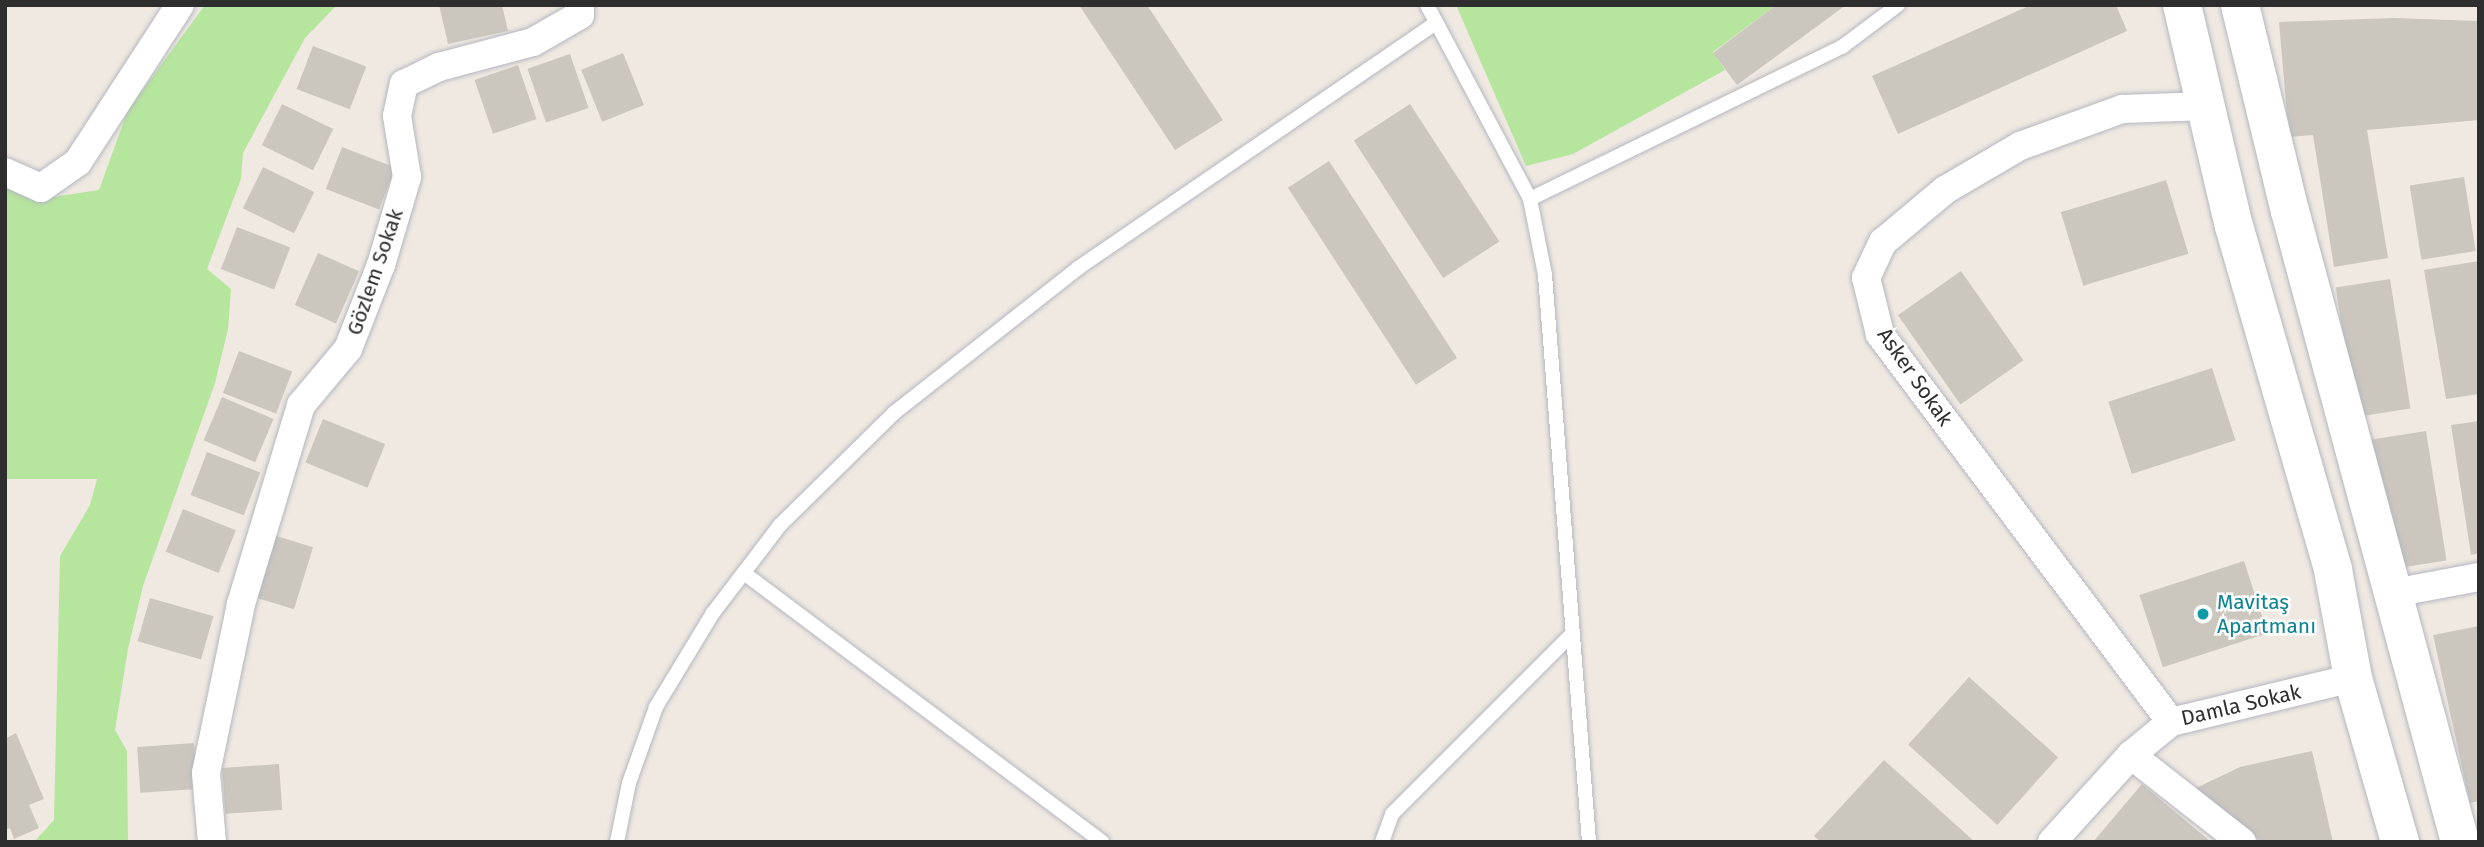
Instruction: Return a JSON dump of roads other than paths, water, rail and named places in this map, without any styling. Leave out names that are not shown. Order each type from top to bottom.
[{"type":"main road","points":[[2182,5],[2234,226],[2333,570],[2353,678],[2400,842]]},
{"type":"main road","points":[[2240,5],[2290,211],[2460,842]]},
{"type":"street","points":[[5,172],[41,188],[78,162],[180,5]]},
{"type":"street","name":"Gözlem Sokak","points":[[212,842],[206,773],[241,604],[301,405],[348,349],[381,265],[407,177],[397,116],[404,84],[439,67],[533,42],[580,15],[580,5]]},
{"type":"street","name":"Asker Sokak","points":[[2171,722],[1880,334],[1866,278],[1883,242],[1945,190],[2020,146],[2122,109],[2207,106]]},
{"type":"street","points":[[2394,593],[2479,577]]},
{"type":"street","name":"Damla Sokak","points":[[2052,842],[2131,755],[2171,722],[2353,678]]},
{"type":"street","points":[[2131,755],[2242,842]]},
{"type":"lane","points":[[1427,5],[1531,199],[1545,275],[1586,839]]},
{"type":"lane","points":[[1531,199],[1842,47],[1898,5]]},
{"type":"lane","points":[[617,842],[629,783],[656,708],[684,658],[780,525],[894,414],[1078,268],[1435,24]]},
{"type":"lane","points":[[744,573],[1102,842]]},
{"type":"lane","points":[[1382,842],[1392,814],[1573,634]]},
{"type":"place","name":"Mavitaş Apartmanı","points":[[2203,614]]}]
